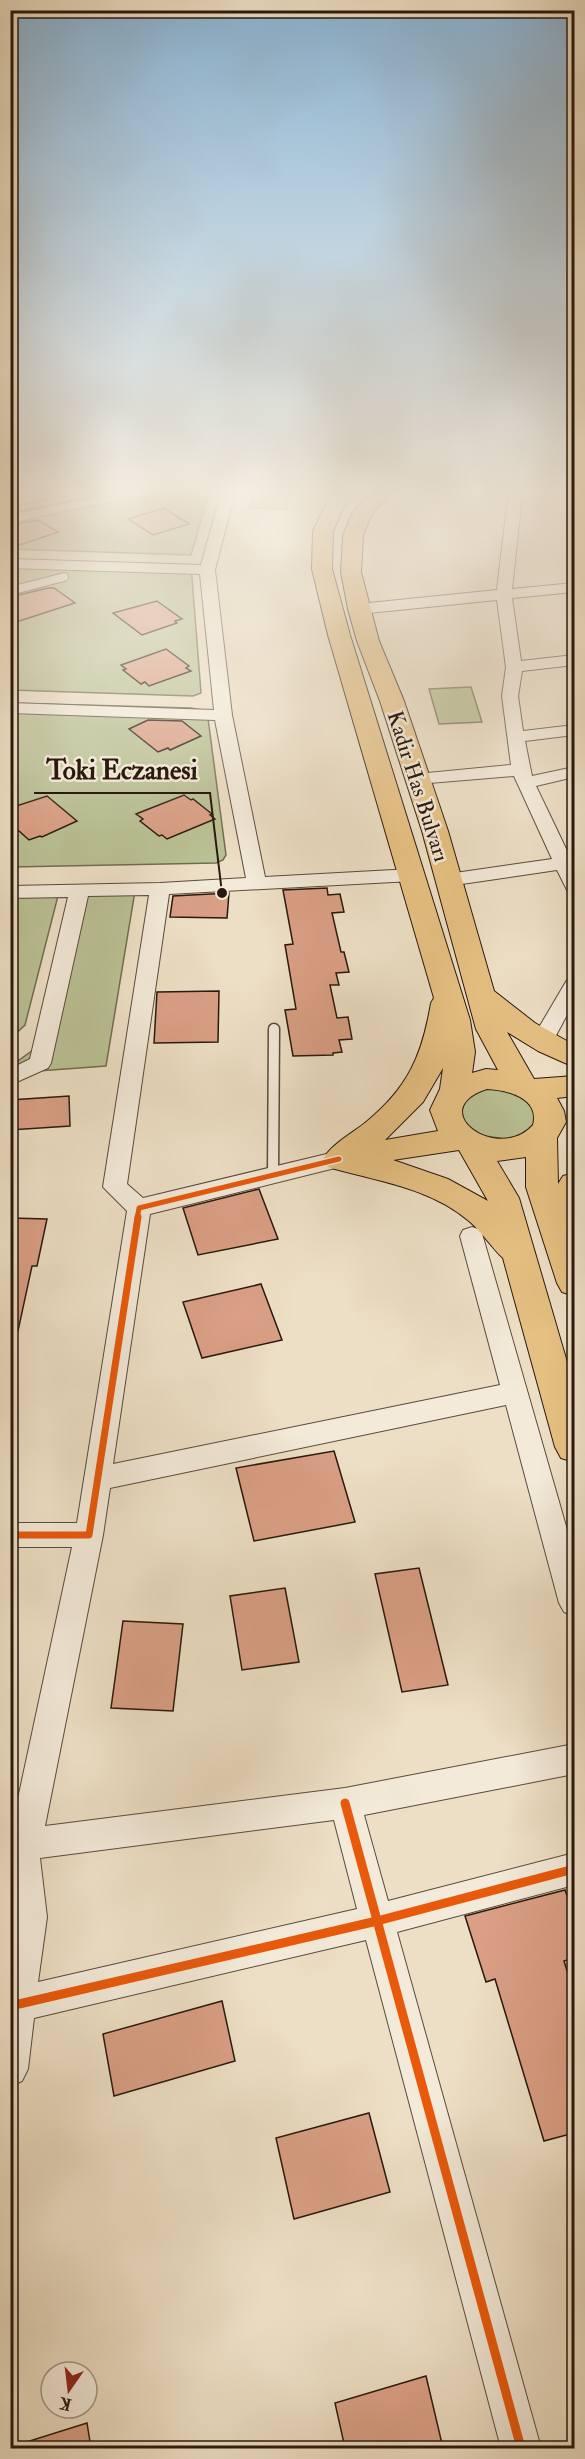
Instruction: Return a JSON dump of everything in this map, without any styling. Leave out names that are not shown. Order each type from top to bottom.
[{"type":"highway","name":"Kadir Has Bulvarı","points":[[331,604],[458,1036],[460,1052],[450,1098]]},
{"type":"highway","name":"Kadir Has Bulvarı","points":[[358,604],[368,641],[392,701],[417,778],[497,1043],[528,1088]]},
{"type":"highway","points":[[339,1159],[397,1113],[418,1089],[435,1051],[446,993]]},
{"type":"highway","points":[[481,994],[512,1023],[574,1057]]},
{"type":"highway","points":[[339,1159],[450,1098],[474,1081],[486,1079],[511,1081],[528,1088],[547,1105],[550,1122],[554,1129],[542,1187],[573,1280]]},
{"type":"highway","points":[[528,1088],[574,1086]]},
{"type":"highway","points":[[450,1098],[448,1123],[466,1141],[503,1198],[574,1447]]},
{"type":"highway","points":[[339,1159],[466,1141],[490,1149],[509,1150],[532,1144],[554,1129]]},
{"type":"highway","points":[[339,1159],[419,1179],[457,1196],[485,1216],[499,1230],[522,1261]]},
{"type":"highway","points":[[573,1280],[568,1230],[574,1184]]},
{"type":"street","points":[[211,604],[223,715],[257,884]]},
{"type":"street","points":[[359,609],[410,604]]},
{"type":"street","points":[[505,604],[514,667],[510,696],[523,776],[570,863],[574,886]]},
{"type":"street","points":[[514,667],[574,660]]},
{"type":"street","points":[[10,708],[223,715]]},
{"type":"street","points":[[516,737],[574,730]]},
{"type":"street","points":[[417,778],[523,776],[574,772]]},
{"type":"street","points":[[448,880],[570,863]]},
{"type":"street","points":[[10,892],[160,889],[412,875]]},
{"type":"street","points":[[139,1208],[115,1187],[160,889]]},
{"type":"street","points":[[10,1078],[40,1063],[79,891]]},
{"type":"street","points":[[542,1041],[574,985]]},
{"type":"street","points":[[139,1208],[339,1159]]},
{"type":"street","points":[[10,2069],[30,1917],[20,1861],[89,1535],[139,1208]]},
{"type":"street","points":[[472,1236],[574,1603]]},
{"type":"street","points":[[97,1479],[519,1403],[562,1404]]},
{"type":"street","points":[[10,1535],[89,1535]]},
{"type":"street","points":[[20,1861],[345,1803],[574,1759]]},
{"type":"street","points":[[345,1803],[521,2448]]},
{"type":"street","points":[[19,2004],[377,1921],[574,1869]]},
{"type":"lane","points":[[273,1175],[274,1029]]},
{"type":"green space","points":[[11,604],[194,604],[201,693],[193,696],[11,690]]},
{"type":"green space","points":[[471,687],[482,722],[439,724],[429,689]]},
{"type":"green space","points":[[11,703],[191,708],[207,711],[226,855],[223,860],[216,863],[11,867]]},
{"type":"green space","points":[[136,885],[106,1066],[11,1073],[11,1066],[33,1050],[88,886]]},
{"type":"green space","points":[[11,886],[60,888],[25,1025],[11,1038]]},
{"type":"green space","points":[[488,1086],[526,1095],[539,1120],[516,1141],[468,1133],[458,1101]]},
{"type":"building","points":[[10,604],[73,604],[10,624]]},
{"type":"building","points":[[147,604],[161,604],[182,619],[175,621],[177,623],[142,635],[113,613]]},
{"type":"building","points":[[166,649],[189,666],[186,668],[191,671],[149,686],[145,682],[141,684],[123,670],[126,669],[121,665]]},
{"type":"building","points":[[148,720],[182,721],[201,736],[170,750],[168,748],[158,752],[129,729]]},
{"type":"building","points":[[184,795],[193,799],[215,819],[167,839],[162,835],[159,836],[140,821],[143,819],[136,814]]},
{"type":"building","points":[[47,796],[77,821],[42,837],[29,840],[10,823],[10,808]]},
{"type":"building","points":[[327,888],[328,895],[340,894],[344,912],[332,913],[341,952],[344,952],[349,972],[336,973],[339,985],[330,985],[337,1018],[348,1017],[352,1039],[339,1040],[342,1052],[333,1053],[333,1055],[293,1056],[285,1010],[296,1009],[285,945],[293,944],[283,890]]},
{"type":"building","points":[[229,893],[227,918],[170,917],[173,896]]},
{"type":"building","points":[[219,991],[218,1042],[154,1043],[157,992]]},
{"type":"building","points":[[69,1096],[70,1126],[10,1130],[10,1100]]},
{"type":"building","points":[[259,1189],[278,1239],[198,1255],[183,1208]]},
{"type":"building","points":[[10,1218],[47,1219],[37,1266],[32,1266],[18,1331],[10,1330]]},
{"type":"building","points":[[261,1284],[282,1340],[202,1358],[183,1302]]},
{"type":"building","points":[[334,1451],[355,1522],[254,1541],[236,1468]]},
{"type":"building","points":[[419,1568],[448,1685],[402,1692],[375,1574]]},
{"type":"building","points":[[285,1588],[299,1662],[242,1670],[230,1596]]},
{"type":"building","points":[[123,1621],[183,1624],[173,1711],[111,1708]]},
{"type":"building","points":[[565,1890],[574,1915],[574,1958],[564,1961],[574,1993],[574,2133],[544,2141],[495,1979],[486,1982],[465,1916]]},
{"type":"building","points":[[222,2001],[235,2061],[114,2096],[103,2034]]},
{"type":"building","points":[[369,2113],[390,2192],[294,2219],[276,2138]]},
{"type":"building","points":[[426,2376],[443,2448],[345,2448],[335,2403]]},
{"type":"building","points":[[87,2423],[91,2448],[21,2448],[20,2444]]},
{"type":"cycle path","points":[[10,1535],[89,1535],[139,1208],[339,1159]]},
{"type":"cycle path","points":[[345,1803],[521,2448]]},
{"type":"cycle path","points":[[19,2004],[377,1921],[574,1869]]},
{"type":"place","name":"Toki Eczanesi","points":[[222,893]]}]
